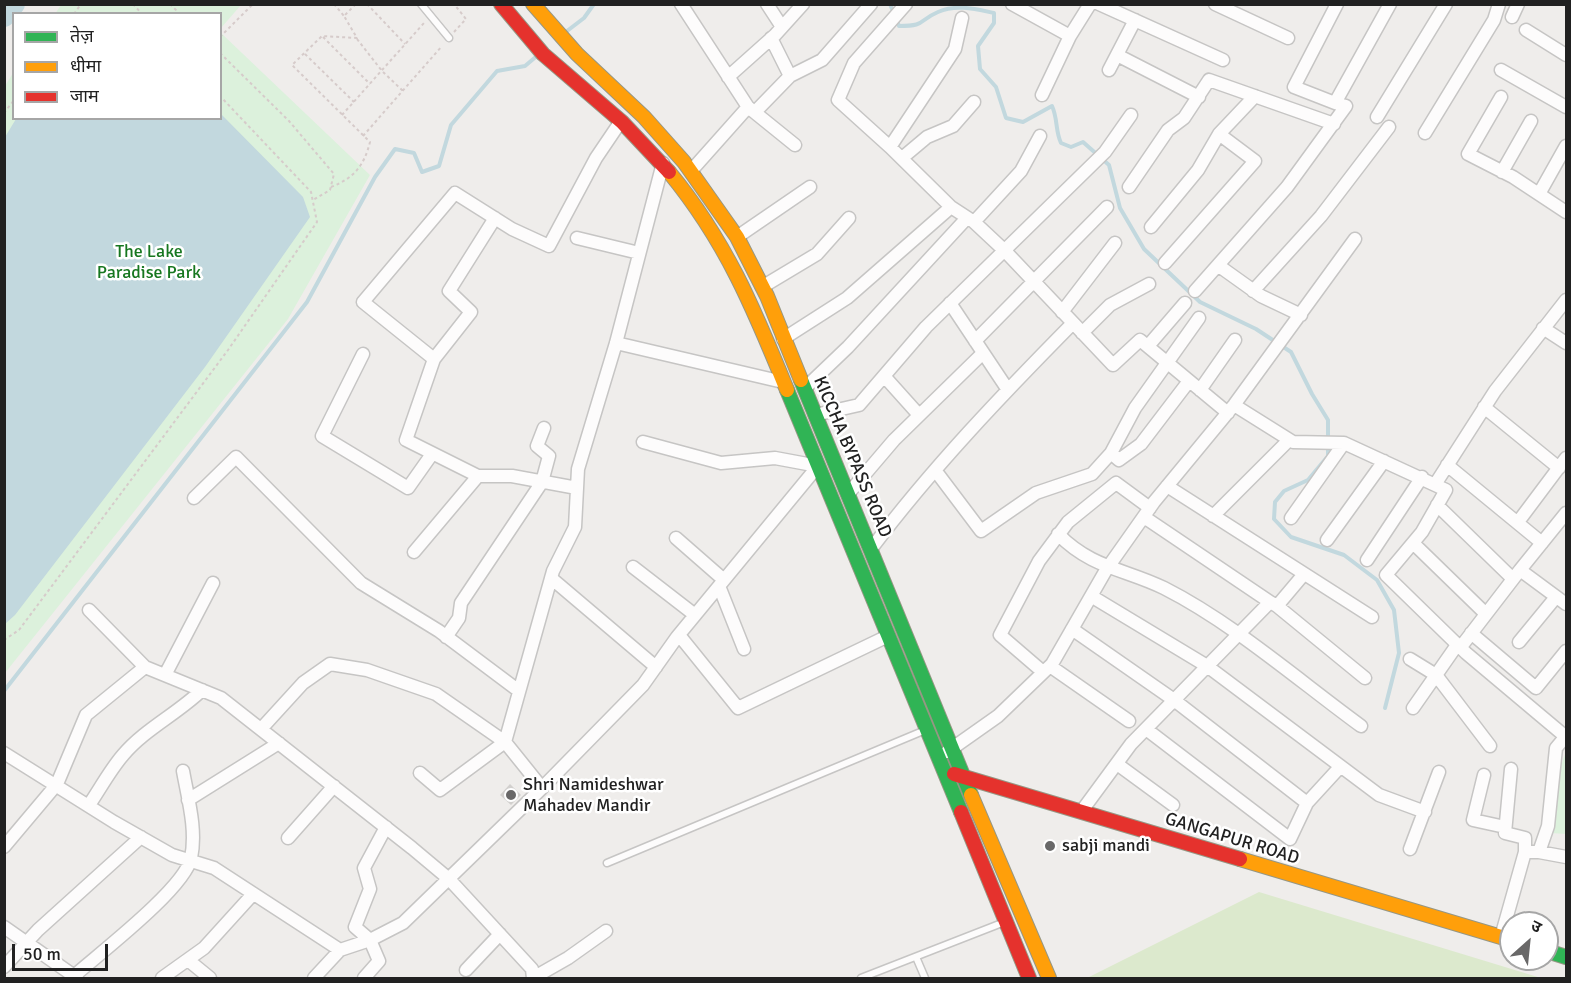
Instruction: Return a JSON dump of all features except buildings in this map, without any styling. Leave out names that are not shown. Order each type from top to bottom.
[{"type":"main road","points":[[501,4],[523,32],[559,70],[621,121],[663,163],[697,206],[746,290],[1029,978]]},
{"type":"main road","name":"KICCHA BYPASS ROAD","points":[[538,10],[577,54],[644,117],[691,171],[734,233],[762,287],[1049,978]]},
{"type":"main road","points":[[717,238],[734,233]]},
{"type":"main road","points":[[818,466],[834,460]]},
{"type":"main road","points":[[855,554],[871,549]]},
{"type":"main road","points":[[927,729],[943,723]]},
{"type":"main road","name":"GANGAPUR ROAD","points":[[944,771],[1499,937]]},
{"type":"main road","points":[[962,818],[978,811]]},
{"type":"street","points":[[767,4],[782,27]]},
{"type":"street","points":[[728,77],[771,39],[803,4]]},
{"type":"street","points":[[691,171],[790,76],[822,60],[871,4]]},
{"type":"street","points":[[1012,4],[1070,36]]},
{"type":"street","points":[[1042,95],[1070,36],[1090,4]]},
{"type":"street","points":[[1099,4],[1223,60]]},
{"type":"street","points":[[1215,4],[1288,38]]},
{"type":"street","points":[[1195,291],[1287,187],[1347,106],[1294,87],[1337,4]]},
{"type":"street","points":[[1335,103],[1390,4]]},
{"type":"street","points":[[1377,117],[1446,4]]},
{"type":"street","points":[[1425,133],[1494,20],[1498,4]]},
{"type":"street","points":[[1512,17],[1518,4]]},
{"type":"street","points":[[683,5],[728,77],[752,110],[795,145]]},
{"type":"street","points":[[904,7],[854,63],[837,100],[902,158],[951,207],[1005,251],[1113,365],[1140,340],[1200,390],[1289,440],[1340,443],[1436,483],[1446,490],[1413,543],[1386,575],[1459,646],[1566,736],[1556,748],[1548,826],[1539,852]]},
{"type":"street","points":[[890,147],[955,49],[962,18]]},
{"type":"street","points":[[1109,70],[1135,20]]},
{"type":"street","points":[[1526,30],[1566,55]]},
{"type":"street","points":[[771,39],[790,76]]},
{"type":"street","points":[[1117,55],[1199,97]]},
{"type":"street","points":[[1501,70],[1566,107]]},
{"type":"street","points":[[1129,188],[1168,130],[1184,118],[1209,80],[1334,124]]},
{"type":"street","points":[[1151,227],[1198,170],[1218,134],[1255,96]]},
{"type":"street","points":[[1501,97],[1468,154],[1502,172],[1566,212]]},
{"type":"street","points":[[902,158],[927,137],[952,126],[974,102]]},
{"type":"street","points":[[815,415],[859,405],[950,303],[1105,152],[1131,115]]},
{"type":"street","points":[[434,359],[363,302],[455,193],[495,218],[549,246],[596,158],[621,121]]},
{"type":"street","points":[[1502,172],[1531,121]]},
{"type":"street","points":[[1253,291],[1321,216],[1389,127]]},
{"type":"street","points":[[1165,263],[1255,161],[1218,134]]},
{"type":"street","points":[[804,389],[1021,171],[1040,136]]},
{"type":"street","points":[[1539,194],[1566,146]]},
{"type":"street","points":[[420,773],[440,790],[505,742],[551,578],[575,527],[578,469],[616,343],[663,163]]},
{"type":"street","points":[[734,233],[810,187]]},
{"type":"street","points":[[783,339],[847,298],[951,207]]},
{"type":"street","points":[[975,340],[1107,207]]},
{"type":"street","points":[[495,218],[449,291],[471,312],[434,359],[406,440],[478,476],[512,476],[577,488]]},
{"type":"street","points":[[762,287],[817,254],[849,218]]},
{"type":"street","points":[[577,238],[639,253]]},
{"type":"street","points":[[938,758],[998,717],[1047,669],[1107,567],[1167,486],[1231,409],[1355,239]]},
{"type":"street","points":[[1062,312],[1115,243]]},
{"type":"street","points":[[1219,266],[1253,291],[1301,315]]},
{"type":"street","points":[[1082,333],[1110,305],[1149,284]]},
{"type":"street","points":[[1436,483],[1484,408],[1566,300]]},
{"type":"street","points":[[950,303],[1008,390]]},
{"type":"street","points":[[1148,346],[1185,303]]},
{"type":"street","points":[[935,470],[981,531],[1036,493],[1092,474],[1111,453],[1135,408],[1169,364],[1199,318]]},
{"type":"street","points":[[871,549],[935,470],[1073,323]]},
{"type":"street","points":[[1544,328],[1566,343]]},
{"type":"street","points":[[1200,390],[1234,340]]},
{"type":"street","points":[[616,343],[783,382]]},
{"type":"street","points":[[363,354],[322,436],[408,488],[432,454]]},
{"type":"street","points":[[848,494],[919,415],[983,354]]},
{"type":"street","points":[[884,376],[919,415]]},
{"type":"street","points":[[1111,453],[1119,460],[1141,444],[1190,381]]},
{"type":"street","points":[[1484,408],[1563,463],[1518,522]]},
{"type":"street","points":[[446,637],[459,618],[461,603],[542,482],[549,456],[537,446],[544,428]]},
{"type":"street","points":[[1214,516],[1289,440]]},
{"type":"street","points":[[314,978],[340,950],[403,923],[542,788],[643,685],[679,635],[818,466],[775,458],[721,463],[643,442]]},
{"type":"street","points":[[1290,518],[1340,443]]},
{"type":"street","points":[[194,498],[236,457],[361,583],[446,637],[519,691]]},
{"type":"street","points":[[1327,540],[1384,461]]},
{"type":"street","points":[[1447,465],[1542,543]]},
{"type":"street","points":[[414,552],[478,476]]},
{"type":"street","points":[[1367,560],[1422,477]]},
{"type":"street","points":[[1129,721],[1047,669],[1000,635],[1039,561],[1058,534],[1068,522],[1116,483],[1147,513],[1274,604],[1365,678]]},
{"type":"street","points":[[1167,486],[1372,617]]},
{"type":"street","points":[[1437,505],[1517,574],[1561,600],[1519,642]]},
{"type":"street","points":[[1413,708],[1436,675],[1566,513]]},
{"type":"street","points":[[1058,534],[1075,551],[1107,567],[1164,588],[1237,635],[1360,726]]},
{"type":"street","points":[[676,538],[721,583],[744,649]]},
{"type":"street","points":[[1413,543],[1486,614]]},
{"type":"street","points":[[633,567],[695,615]]},
{"type":"street","points":[[1081,812],[1146,729],[1237,635],[1274,604],[1304,574]]},
{"type":"street","points":[[551,578],[656,667]]},
{"type":"street","points":[[165,675],[213,583]]},
{"type":"street","points":[[1090,596],[1207,666],[1379,795],[1425,812]]},
{"type":"street","points":[[89,610],[145,667],[221,698],[449,879],[532,969],[533,978],[606,931]]},
{"type":"street","points":[[1072,629],[1174,700],[1307,803]]},
{"type":"street","points":[[1471,633],[1536,687],[1566,651]]},
{"type":"street","points":[[679,635],[738,708],[888,636]]},
{"type":"street","points":[[1410,659],[1436,675],[1490,746]]},
{"type":"street","points":[[261,729],[303,683],[330,664],[368,670],[436,694],[505,742],[542,788]]},
{"type":"street","points":[[4,846],[57,784],[86,715],[145,667]]},
{"type":"street","points":[[89,806],[123,755],[150,730],[185,706],[202,690]]},
{"type":"street","points":[[1146,729],[1290,839],[1307,803],[1340,767]]},
{"type":"street","points":[[188,800],[279,743]]},
{"type":"street","points":[[4,753],[172,855],[214,868],[340,950]]},
{"type":"street","points":[[1117,764],[1173,805]]},
{"type":"street","points":[[1511,769],[1505,833],[1525,838],[1525,852],[1512,911]]},
{"type":"street","points":[[4,927],[76,977],[172,889],[191,861],[194,834],[183,771]]},
{"type":"street","points":[[1410,849],[1439,772]]},
{"type":"street","points":[[1484,775],[1473,820],[1505,827]]},
{"type":"street","points":[[288,838],[334,786]]},
{"type":"street","points":[[364,978],[379,961],[370,939],[355,927],[370,889],[364,868],[386,827]]},
{"type":"street","points":[[4,967],[26,943],[141,837]]},
{"type":"street","points":[[1525,852],[1566,857]]},
{"type":"street","points":[[162,978],[204,948],[253,894]]},
{"type":"street","points":[[466,970],[500,934]]},
{"type":"street","points":[[188,960],[210,978]]},
{"type":"lane","points":[[421,4],[449,38]]},
{"type":"lane","points":[[607,863],[927,729]]},
{"type":"lane","points":[[861,978],[1005,922]]},
{"type":"lane","points":[[916,957],[925,978]]},
{"type":"path","points":[[222,35],[253,4]]},
{"type":"path","points":[[334,4],[382,71],[403,91]]},
{"type":"path","points":[[344,15],[356,4]]},
{"type":"path","points":[[367,4],[405,44]]},
{"type":"path","points":[[363,136],[466,19],[454,4]]},
{"type":"path","points":[[342,115],[431,16]]},
{"type":"path","points":[[313,200],[331,187],[344,182],[365,162],[370,142],[292,64],[322,36],[357,38]]},
{"type":"path","points":[[322,36],[370,84]]},
{"type":"path","points":[[304,53],[354,102]]},
{"type":"path","points":[[222,56],[289,121],[334,174],[331,187]]},
{"type":"path","points":[[4,640],[19,630],[240,332],[317,222],[311,192],[222,98]]},
{"type":"green space","points":[[61,5],[241,5],[222,27],[222,12],[56,12]]},
{"type":"green space","name":"The Lake Paradise Park","points":[[222,34],[370,175],[288,319],[5,673],[5,86],[12,75],[12,120],[222,120]]},
{"type":"green space","points":[[1566,752],[1566,834],[1551,833],[1562,763]]},
{"type":"green space","points":[[1259,892],[1499,965],[1499,971],[1518,971],[1541,978],[1087,978]]},
{"type":"water","name":"The Lake Paradise Park","points":[[222,115],[303,197],[310,217],[205,367],[15,615],[5,624],[5,137],[15,120],[222,120]]},
{"type":"waterway","points":[[4,16],[14,4]]},
{"type":"waterway","points":[[567,31],[584,18],[594,4]]},
{"type":"waterway","points":[[890,4],[899,26],[918,24],[931,15],[952,8],[994,13],[994,23],[978,46],[980,69],[996,87],[1006,118],[1023,122],[1052,106],[1061,143],[1071,147],[1083,142],[1109,165],[1120,208],[1144,249],[1200,302],[1256,329],[1291,352],[1328,420],[1328,456],[1308,480],[1284,491],[1275,502],[1274,519],[1291,537],[1344,555],[1377,580],[1394,610],[1399,653],[1385,708]]},
{"type":"waterway","points":[[4,691],[307,302],[375,177],[395,149],[414,153],[422,172],[439,166],[451,125],[497,71],[525,66],[538,55]]},
{"type":"traffic: fast","points":[[801,380],[971,795]]},
{"type":"traffic: fast","points":[[787,390],[961,812]]},
{"type":"traffic: fast","points":[[1559,955],[1566,957]]},
{"type":"traffic: slow","points":[[533,4],[577,54],[644,117],[684,162],[737,237],[767,296],[801,380]]},
{"type":"traffic: slow","points":[[669,172],[723,250],[763,331],[787,390]]},
{"type":"traffic: slow","points":[[971,795],[1049,978]]},
{"type":"traffic: slow","points":[[1240,859],[1499,936]]},
{"type":"traffic: jam","points":[[501,4],[543,54],[622,122],[669,172]]},
{"type":"traffic: jam","points":[[954,774],[1240,859]]},
{"type":"traffic: jam","points":[[961,812],[1029,978]]},
{"type":"place","name":"Shri Namideshwar Mahadev Mandir","points":[[511,795]]},
{"type":"place","name":"sabji mandi","points":[[1050,846]]}]
